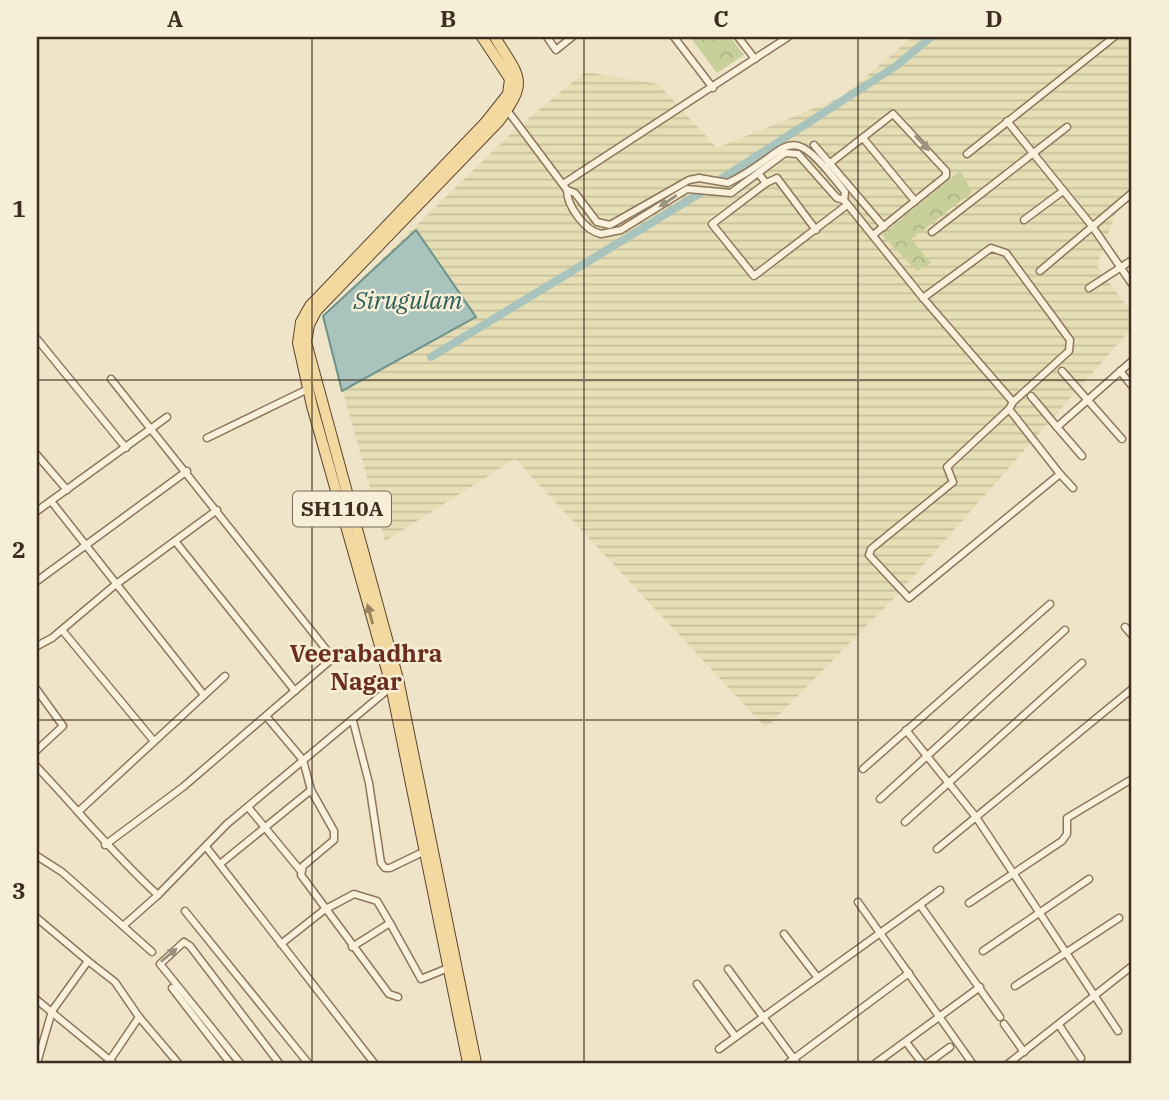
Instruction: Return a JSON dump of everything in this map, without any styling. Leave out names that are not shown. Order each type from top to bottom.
[{"type":"main road","name":"SH110A","points":[[396,685],[308,389],[298,343],[301,322],[310,306],[485,123],[508,94],[510,79],[482,37]]},
{"type":"main road","name":"SH110A","points":[[476,1063],[396,685],[306,342],[309,325],[316,311],[507,110],[520,89],[518,76],[495,37]]},
{"type":"main road","name":"SH110A","points":[[426,827],[425,851],[468,1063]]},
{"type":"street","points":[[547,37],[556,50],[572,37]]},
{"type":"street","points":[[674,37],[713,88]]},
{"type":"street","points":[[738,37],[755,59]]},
{"type":"street","points":[[565,187],[785,37]]},
{"type":"street","points":[[967,154],[1114,37]]},
{"type":"street","points":[[507,110],[565,187],[578,196],[596,222],[605,226],[684,181],[699,178],[728,183],[791,144],[801,146],[831,175],[845,192],[846,203]]},
{"type":"street","points":[[830,164],[893,114],[897,115],[939,162],[946,176],[873,235]]},
{"type":"street","points":[[1007,121],[1092,226],[1132,284]]},
{"type":"street","points":[[932,232],[1067,127]]},
{"type":"street","points":[[863,138],[915,201]]},
{"type":"street","points":[[814,145],[884,227]]},
{"type":"street","points":[[798,154],[801,146]]},
{"type":"street","points":[[565,187],[567,199],[589,229],[608,234],[624,228],[687,189],[731,193],[780,152],[798,154],[837,198],[846,203],[923,298],[1013,401]]},
{"type":"street","points":[[758,173],[766,183]]},
{"type":"street","points":[[824,181],[831,175]]},
{"type":"street","points":[[816,229],[777,178],[766,183],[712,224],[750,273],[759,275],[816,229],[846,203]]},
{"type":"street","points":[[684,181],[687,189]]},
{"type":"street","points":[[728,183],[731,193]]},
{"type":"street","points":[[1024,220],[1063,191]]},
{"type":"street","points":[[1040,271],[1132,193]]},
{"type":"street","points":[[619,220],[624,228]]},
{"type":"street","points":[[589,229],[596,222]]},
{"type":"street","points":[[923,298],[991,248],[1006,253],[1071,346],[947,467],[953,482],[871,549],[869,555],[906,596],[914,596],[1060,474]]},
{"type":"street","points":[[1089,288],[1132,260]]},
{"type":"street","points":[[37,339],[126,448]]},
{"type":"street","points":[[1057,427],[1132,361]]},
{"type":"street","points":[[1062,371],[1122,439]]},
{"type":"street","points":[[1120,371],[1132,386]]},
{"type":"street","points":[[111,379],[187,471],[333,658]]},
{"type":"street","points":[[207,438],[308,389]]},
{"type":"street","points":[[1031,396],[1082,456]]},
{"type":"street","points":[[1009,409],[1073,488]]},
{"type":"street","points":[[37,511],[167,417]]},
{"type":"street","points":[[37,455],[67,490]]},
{"type":"street","points":[[37,581],[187,471]]},
{"type":"street","points":[[51,501],[204,695]]},
{"type":"street","points":[[37,646],[62,630],[115,585],[217,510]]},
{"type":"street","points":[[175,541],[295,691]]},
{"type":"street","points":[[863,769],[1050,604]]},
{"type":"street","points":[[1125,627],[1132,635]]},
{"type":"street","points":[[880,799],[1065,629]]},
{"type":"street","points":[[62,630],[153,740]]},
{"type":"street","points":[[105,845],[183,787],[333,658],[345,652]]},
{"type":"street","points":[[905,822],[1082,663]]},
{"type":"street","points":[[79,811],[225,676]]},
{"type":"street","points":[[123,926],[248,807],[396,685]]},
{"type":"street","points":[[937,849],[1132,689]]},
{"type":"street","points":[[37,690],[63,727],[37,750]]},
{"type":"street","points":[[266,716],[303,760],[311,789],[335,837],[300,870]]},
{"type":"street","points":[[353,721],[369,783],[382,863],[385,868],[390,868],[425,851]]},
{"type":"street","points":[[906,730],[976,817],[1118,1031]]},
{"type":"street","points":[[37,767],[79,811],[105,845],[158,895]]},
{"type":"street","points":[[969,903],[1065,838],[1067,818],[1132,779]]},
{"type":"street","points":[[220,864],[311,789]]},
{"type":"street","points":[[248,807],[300,870],[324,910],[352,947],[389,994],[397,997]]},
{"type":"street","points":[[207,848],[374,1063]]},
{"type":"street","points":[[37,856],[62,872],[152,952]]},
{"type":"street","points":[[983,951],[1089,880]]},
{"type":"street","points":[[719,1048],[940,890]]},
{"type":"street","points":[[281,944],[324,910],[354,894],[377,901],[421,979],[448,968]]},
{"type":"street","points":[[858,902],[972,1063]]},
{"type":"street","points":[[920,905],[1024,1052]]},
{"type":"street","points":[[185,911],[308,1063]]},
{"type":"street","points":[[37,918],[115,982],[139,1017],[178,1063]]},
{"type":"street","points":[[1015,986],[1119,918]]},
{"type":"street","points":[[352,947],[390,923]]},
{"type":"street","points":[[784,934],[818,978]]},
{"type":"street","points":[[240,1063],[160,964],[184,942],[190,946],[279,1063]]},
{"type":"street","points":[[37,1063],[52,1012],[88,961]]},
{"type":"street","points":[[728,969],[793,1062],[909,973]]},
{"type":"street","points":[[1009,1063],[1131,970]]},
{"type":"street","points":[[697,984],[735,1037]]},
{"type":"street","points":[[876,1063],[980,987]]},
{"type":"street","points":[[172,988],[230,1063]]},
{"type":"street","points":[[37,1000],[110,1062],[139,1017]]},
{"type":"street","points":[[1059,1025],[1081,1058]]},
{"type":"street","points":[[906,1042],[922,1063]]},
{"type":"street","points":[[928,1063],[950,1047]]},
{"type":"shaded area","points":[[913,37],[1132,37],[1132,197],[1116,212],[1097,266],[1132,313],[1132,328],[896,596],[766,728],[515,459],[385,541],[322,317],[517,128],[585,72],[658,84],[717,148],[841,97]]},
{"type":"green space","points":[[690,37],[730,37],[744,55],[717,73]]},
{"type":"green space","points":[[960,171],[972,192],[911,239],[931,263],[917,271],[882,235]]},
{"type":"water","name":"Sirugulam","points":[[416,230],[476,317],[342,391],[323,316]]},
{"type":"waterway","points":[[721,179],[896,66],[931,37]]},
{"type":"waterway","points":[[431,357],[702,192]]},
{"type":"district","name":"Veerabadhra Nagar","points":[[366,668]]}]
